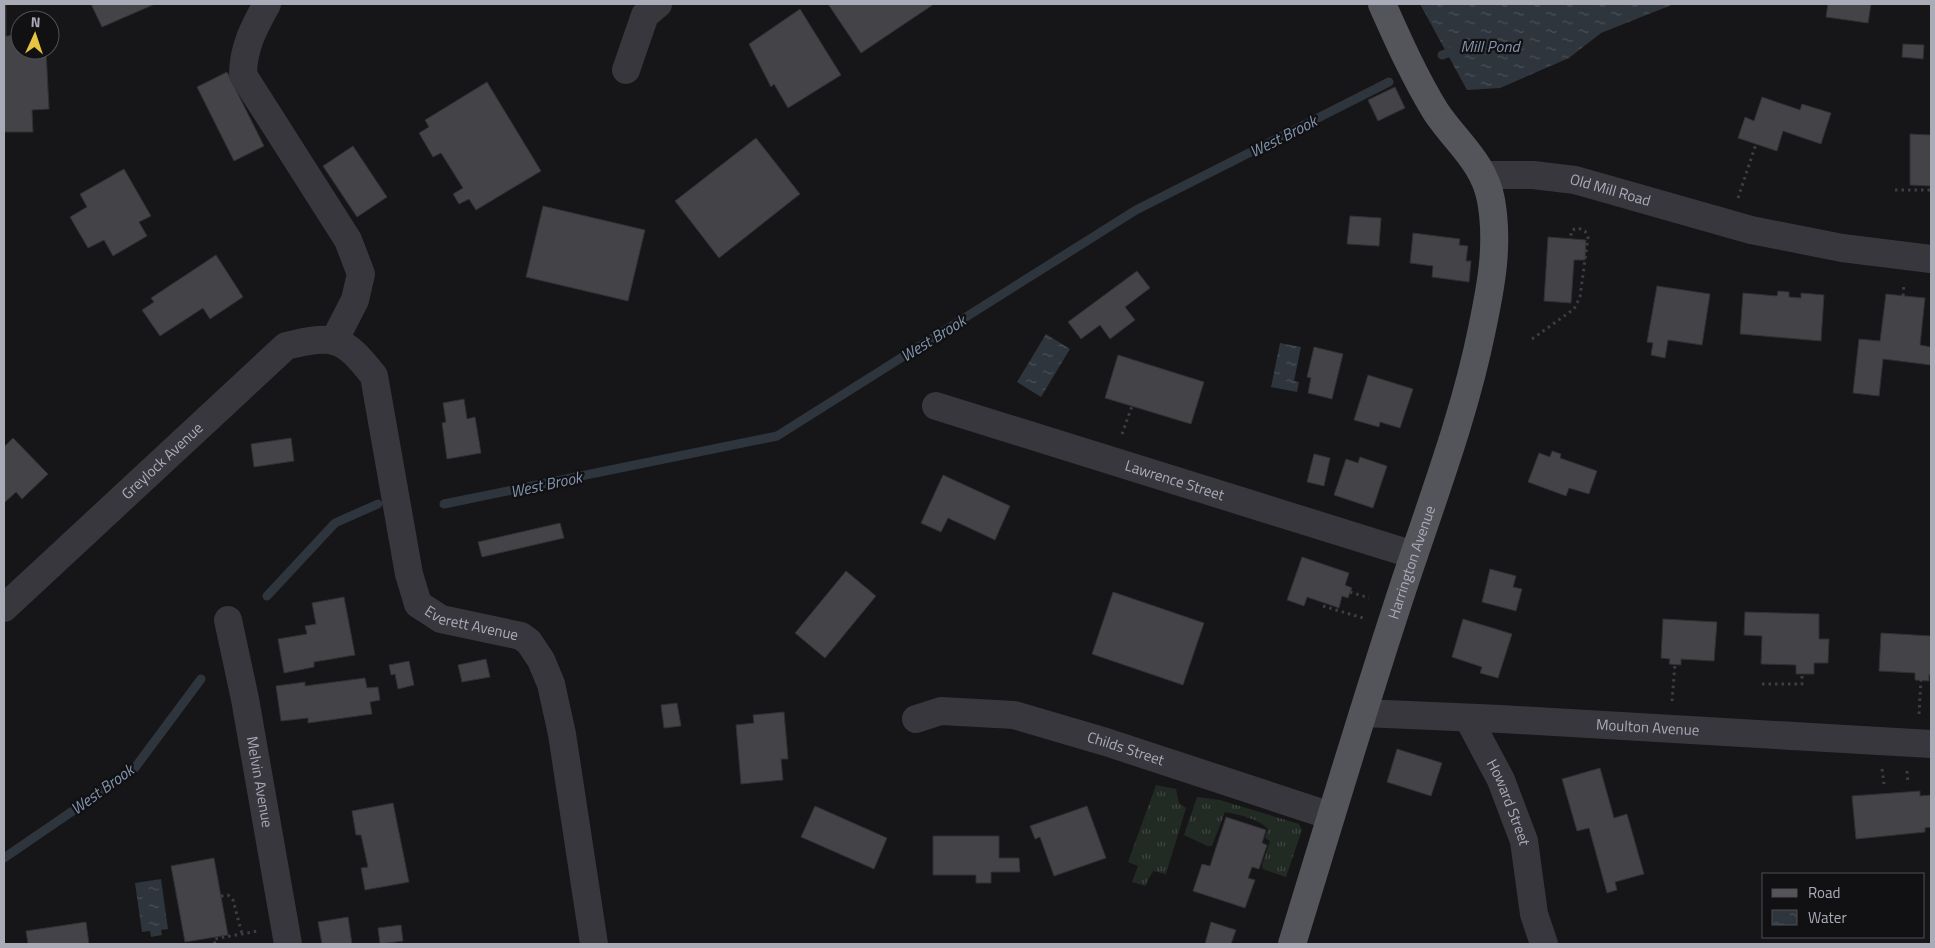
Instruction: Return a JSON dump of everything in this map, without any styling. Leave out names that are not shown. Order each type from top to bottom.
[{"type":"main road","points":[[1382,4],[1436,112],[1470,153],[1484,175]]},
{"type":"main road","name":"Harrington Avenue","points":[[1292,944],[1363,714],[1453,440],[1470,381],[1493,277],[1494,221],[1484,175]]},
{"type":"street","points":[[267,4],[256,24],[243,56],[243,75],[348,240],[361,274],[356,300],[334,341]]},
{"type":"street","points":[[626,70],[645,14],[658,4]]},
{"type":"street","name":"Old Mill Road","points":[[1484,175],[1534,175],[1575,180],[1632,194],[1730,224],[1842,248],[1931,259]]},
{"type":"street","name":"Greylock Avenue","points":[[4,608],[286,346],[319,339],[334,341]]},
{"type":"street","name":"Everett Avenue","points":[[334,341],[344,344],[355,352],[374,376],[409,574],[418,604],[441,619],[488,630],[511,632],[521,636],[529,642],[542,660],[551,684],[562,734],[594,944]]},
{"type":"street","name":"Lawrence Street","points":[[936,406],[1414,555]]},
{"type":"street","name":"Melvin Avenue","points":[[228,620],[245,699],[286,935]]},
{"type":"street","name":"Childs Street","points":[[916,719],[940,711],[1014,715],[1106,742],[1331,816]]},
{"type":"street","name":"Moulton Avenue","points":[[1363,714],[1468,718],[1924,744]]},
{"type":"street","name":"Howard Street","points":[[1468,718],[1501,780],[1524,841],[1534,914],[1544,944]]},
{"type":"path","points":[[1730,224],[1756,144]]},
{"type":"path","points":[[1895,190],[1931,190]]},
{"type":"path","points":[[1532,339],[1574,309],[1580,297],[1588,237],[1585,231],[1578,228],[1572,230],[1570,239]]},
{"type":"path","points":[[1350,592],[1374,601]]},
{"type":"path","points":[[1323,606],[1367,619]]},
{"type":"path","points":[[1670,729],[1675,664]]},
{"type":"path","points":[[1762,684],[1802,684],[1802,674]]},
{"type":"path","points":[[1921,680],[1924,744]]},
{"type":"path","points":[[221,896],[228,895],[232,900],[242,934]]},
{"type":"path","points":[[215,944],[214,939],[242,934],[286,935]]},
{"type":"green space","points":[[1156,785],[1176,789],[1179,803],[1186,808],[1166,874],[1153,871],[1145,886],[1132,882],[1138,866],[1128,862]]},
{"type":"green space","points":[[1197,797],[1220,800],[1299,824],[1302,830],[1286,877],[1263,869],[1262,865],[1270,841],[1265,838],[1268,829],[1254,820],[1225,812],[1212,846],[1207,846],[1184,835]]},
{"type":"water","name":"Mill Pond","points":[[1420,4],[1674,4],[1601,33],[1569,58],[1500,88],[1467,90]]},
{"type":"water","points":[[1046,334],[1070,349],[1041,397],[1017,382]]},
{"type":"water","points":[[1280,343],[1301,347],[1294,381],[1299,382],[1297,392],[1271,387]]},
{"type":"water","points":[[161,879],[168,929],[161,930],[162,935],[151,937],[150,931],[142,932],[135,883]]},
{"type":"building","points":[[91,4],[155,4],[102,27]]},
{"type":"building","points":[[828,4],[934,4],[861,53]]},
{"type":"building","points":[[1828,4],[1871,4],[1868,23],[1826,17]]},
{"type":"building","points":[[6,5],[6,36],[10,36],[10,60],[47,60],[49,109],[32,110],[33,132],[4,132],[4,6]]},
{"type":"building","points":[[800,9],[841,75],[788,108],[774,84],[771,87],[749,44]]},
{"type":"building","points":[[1903,44],[1924,45],[1923,59],[1902,57]]},
{"type":"building","points":[[227,72],[264,146],[234,161],[197,87]]},
{"type":"building","points":[[487,82],[541,171],[476,210],[469,199],[459,204],[453,194],[463,188],[441,153],[433,157],[419,133],[429,127],[425,120]]},
{"type":"building","points":[[1395,87],[1405,108],[1378,121],[1368,100]]},
{"type":"building","points":[[1762,97],[1800,110],[1802,104],[1831,113],[1821,144],[1783,131],[1777,151],[1738,138],[1745,117],[1754,121]]},
{"type":"building","points":[[1910,134],[1931,135],[1931,186],[1910,185]]},
{"type":"building","points":[[756,138],[800,194],[719,258],[675,201]]},
{"type":"building","points":[[353,146],[387,197],[357,217],[323,166]]},
{"type":"building","points":[[124,169],[151,216],[139,222],[147,236],[113,256],[104,240],[88,248],[70,217],[87,207],[80,194]]},
{"type":"building","points":[[543,206],[645,230],[628,301],[526,277]]},
{"type":"building","points":[[1350,216],[1381,218],[1379,246],[1347,244]]},
{"type":"building","points":[[1413,233],[1460,239],[1459,245],[1468,246],[1466,261],[1471,261],[1469,282],[1432,277],[1433,266],[1410,263]]},
{"type":"building","points":[[1548,237],[1586,240],[1585,260],[1574,260],[1571,303],[1544,301]]},
{"type":"building","points":[[216,255],[243,297],[210,319],[203,308],[160,336],[142,310],[154,302],[151,298]]},
{"type":"building","points":[[1137,271],[1150,288],[1125,307],[1135,320],[1110,339],[1100,325],[1081,339],[1068,322]]},
{"type":"building","points":[[1657,286],[1710,294],[1702,345],[1668,340],[1665,358],[1651,355],[1653,343],[1647,342]]},
{"type":"building","points":[[1778,291],[1789,292],[1789,297],[1801,298],[1801,293],[1824,295],[1821,341],[1740,334],[1743,293],[1777,296]]},
{"type":"building","points":[[1886,294],[1925,298],[1920,345],[1931,347],[1931,365],[1883,359],[1879,396],[1853,393],[1859,339],[1880,341]]},
{"type":"building","points":[[1314,347],[1343,354],[1332,399],[1308,393],[1311,378],[1307,377]]},
{"type":"building","points":[[1118,355],[1204,382],[1191,424],[1105,398]]},
{"type":"building","points":[[1368,375],[1413,389],[1400,428],[1380,422],[1379,427],[1354,420]]},
{"type":"building","points":[[464,399],[467,419],[475,417],[481,453],[447,459],[442,423],[446,422],[443,403]]},
{"type":"building","points":[[13,438],[48,474],[22,499],[16,492],[4,503],[4,447]]},
{"type":"building","points":[[291,438],[294,461],[254,467],[251,444]]},
{"type":"building","points":[[1552,451],[1561,454],[1560,458],[1597,471],[1589,494],[1569,488],[1566,496],[1528,482],[1539,453],[1550,457]]},
{"type":"building","points":[[1314,454],[1330,458],[1324,486],[1307,482]]},
{"type":"building","points":[[1360,457],[1387,466],[1373,508],[1334,495],[1346,459],[1358,463]]},
{"type":"building","points":[[943,475],[1010,506],[995,540],[948,518],[941,532],[921,523]]},
{"type":"building","points":[[560,523],[564,538],[482,557],[478,542]]},
{"type":"building","points":[[1302,557],[1349,573],[1345,585],[1352,588],[1348,598],[1342,596],[1339,608],[1307,597],[1304,606],[1287,600]]},
{"type":"building","points":[[1490,569],[1516,576],[1513,587],[1522,589],[1516,611],[1482,602]]},
{"type":"building","points":[[846,571],[876,596],[825,658],[795,633]]},
{"type":"building","points":[[1113,592],[1204,623],[1183,685],[1092,654]]},
{"type":"building","points":[[344,597],[355,655],[314,662],[314,667],[284,673],[278,639],[307,634],[305,626],[316,624],[312,603]]},
{"type":"building","points":[[1745,612],[1819,614],[1819,639],[1829,639],[1828,663],[1814,663],[1814,674],[1796,674],[1796,665],[1761,664],[1762,636],[1744,635]]},
{"type":"building","points":[[1463,619],[1512,634],[1498,678],[1480,673],[1482,667],[1452,657]]},
{"type":"building","points":[[1663,619],[1717,622],[1714,661],[1681,659],[1681,665],[1669,664],[1670,659],[1661,658]]},
{"type":"building","points":[[1881,633],[1931,636],[1931,675],[1929,675],[1929,681],[1915,680],[1915,673],[1879,671]]},
{"type":"building","points":[[486,659],[490,677],[462,682],[458,665]]},
{"type":"building","points":[[409,661],[414,685],[398,689],[395,674],[391,675],[389,665]]},
{"type":"building","points":[[365,678],[367,688],[378,687],[380,700],[370,702],[372,714],[308,723],[308,718],[281,721],[276,686],[305,682],[305,686]]},
{"type":"building","points":[[677,703],[681,726],[664,728],[661,705]]},
{"type":"building","points":[[784,712],[788,759],[781,759],[783,780],[741,784],[736,725],[754,723],[753,715]]},
{"type":"building","points":[[1397,749],[1442,763],[1431,796],[1387,782]]},
{"type":"building","points":[[1600,768],[1614,818],[1627,814],[1644,874],[1615,882],[1617,890],[1607,893],[1589,828],[1577,831],[1562,779]]},
{"type":"building","points":[[1920,791],[1920,796],[1931,795],[1931,827],[1925,828],[1925,832],[1856,839],[1852,796]]},
{"type":"building","points":[[393,803],[409,882],[365,890],[361,868],[368,867],[361,835],[356,835],[352,811]]},
{"type":"building","points":[[815,806],[887,838],[874,869],[801,837]]},
{"type":"building","points":[[1087,806],[1106,858],[1054,876],[1040,837],[1035,839],[1030,826]]},
{"type":"building","points":[[1226,817],[1266,830],[1262,843],[1267,845],[1259,869],[1252,867],[1248,878],[1255,880],[1245,908],[1193,891],[1202,864],[1210,866]]},
{"type":"building","points":[[933,836],[999,836],[999,858],[1019,858],[1020,872],[991,872],[991,883],[976,883],[976,875],[933,875]]},
{"type":"building","points":[[214,858],[228,935],[185,942],[171,866]]},
{"type":"building","points":[[348,917],[352,944],[322,944],[318,922]]},
{"type":"building","points":[[86,922],[89,944],[28,944],[26,931]]},
{"type":"building","points":[[1211,922],[1236,930],[1231,944],[1205,944]]},
{"type":"building","points":[[401,925],[403,941],[380,944],[378,928]]},
{"type":"waterway","name":"West Brook","points":[[1442,55],[1457,50]]},
{"type":"waterway","name":"West Brook","points":[[444,504],[777,436],[1136,210],[1389,82]]},
{"type":"waterway","name":"West Brook","points":[[267,596],[335,523],[378,504]]},
{"type":"waterway","name":"West Brook","points":[[4,858],[134,769],[201,679]]}]
